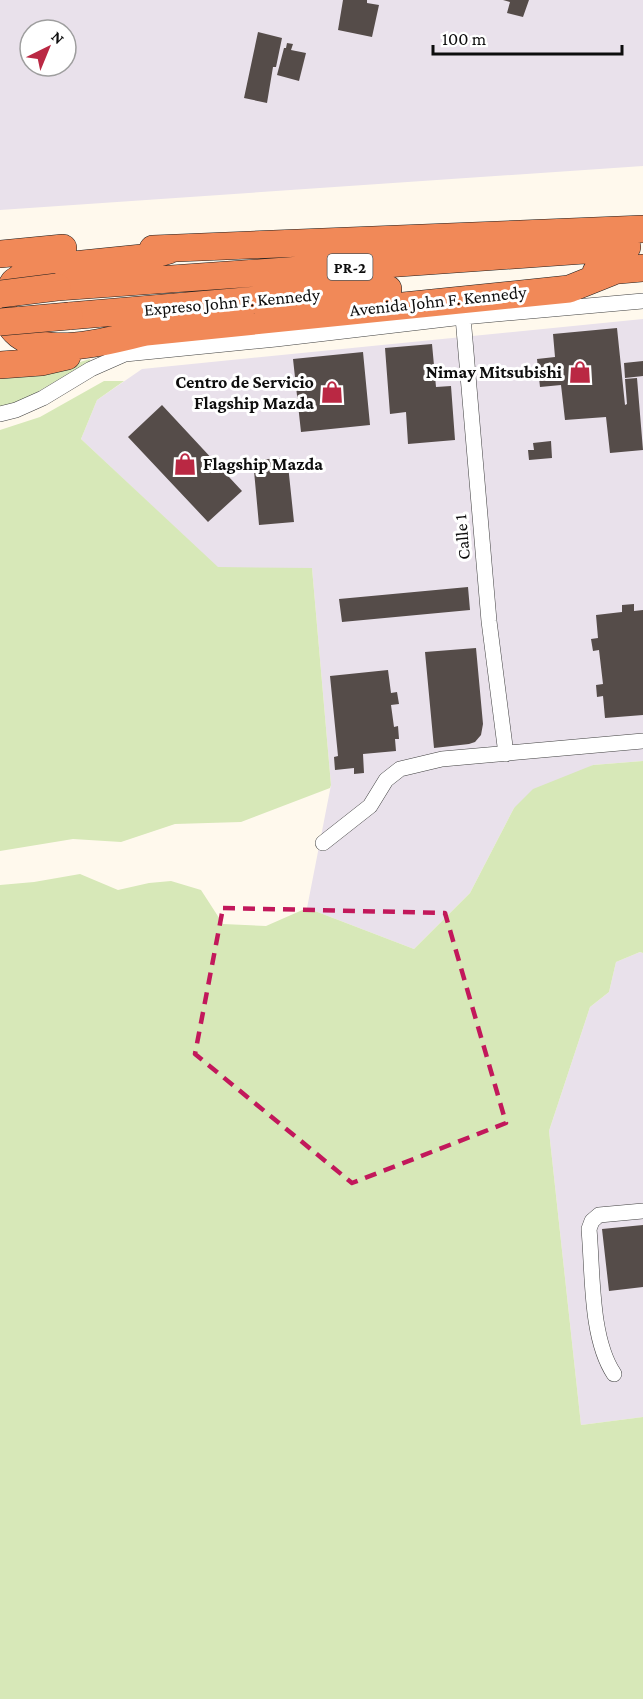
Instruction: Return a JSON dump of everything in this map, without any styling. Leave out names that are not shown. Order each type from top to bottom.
[{"type":"highway","points":[[0,254],[71,247],[169,250],[643,229]]},
{"type":"highway","name":"Expreso John F. Kennedy","points":[[0,294],[57,287],[643,246]]},
{"type":"highway","points":[[169,250],[142,258],[33,269],[14,282],[2,302],[6,322],[26,340],[40,346],[93,344],[146,332],[569,289],[614,271]]},
{"type":"highway","name":"Expreso John F. Kennedy","points":[[0,322],[643,268]]},
{"type":"highway","points":[[0,365],[50,361],[66,357],[93,344]]},
{"type":"street","name":"Avenida John F. Kennedy","points":[[0,414],[16,410],[43,398],[91,369],[125,354],[463,317],[643,301]]},
{"type":"street","name":"Calle 1","points":[[463,317],[489,621],[506,754]]},
{"type":"street","points":[[323,843],[370,806],[386,780],[400,769],[442,759],[643,741]]},
{"type":"street","points":[[614,1374],[601,1348],[589,1229],[592,1221],[599,1215],[643,1211]]},
{"type":"highlighted area","points":[[223,908],[445,913],[506,1123],[352,1183],[195,1054]]},
{"type":"shaded area","points":[[0,0],[643,0],[643,166],[0,210]]},
{"type":"shaded area","points":[[643,319],[643,761],[593,765],[514,808],[470,893],[414,949],[307,908],[331,785],[312,568],[218,568],[81,439],[97,400],[142,369]]},
{"type":"shaded area","points":[[640,952],[643,953],[643,1417],[581,1425],[549,1131],[590,1007],[609,992],[616,962]]},
{"type":"green space","points":[[90,359],[27,398],[0,408],[0,375],[70,365]]},
{"type":"green space","points":[[104,381],[124,381],[97,400],[81,439],[218,567],[312,568],[331,785],[330,788],[241,822],[175,824],[121,842],[73,839],[0,851],[0,430],[40,417]]},
{"type":"green space","points":[[643,761],[643,953],[640,952],[616,962],[609,992],[590,1007],[549,1131],[581,1425],[643,1417],[643,1699],[0,1699],[0,885],[80,874],[118,890],[171,881],[201,890],[223,924],[266,926],[307,908],[414,949],[470,893],[514,808],[533,789],[593,765]]},
{"type":"building","points":[[343,0],[367,0],[367,3],[379,5],[372,37],[338,30]]},
{"type":"building","points":[[503,0],[529,0],[523,17],[507,13],[510,2]]},
{"type":"building","points":[[258,32],[282,38],[276,67],[273,67],[267,103],[244,98]]},
{"type":"building","points":[[287,43],[293,44],[291,50],[306,53],[299,81],[277,75]]},
{"type":"building","name":"Nimay Mitsubishi","points":[[617,328],[625,405],[627,404],[625,379],[637,378],[643,450],[610,453],[606,417],[565,420],[561,385],[540,387],[537,359],[555,357],[553,334]]},
{"type":"building","points":[[432,344],[436,387],[451,386],[455,440],[408,444],[406,412],[390,414],[385,348]]},
{"type":"building","name":"Centro de Servicio Flagship Mazda","points":[[363,352],[370,425],[301,432],[293,359]]},
{"type":"building","points":[[643,361],[643,376],[625,378],[624,363]]},
{"type":"building","name":"Flagship Mazda","points":[[162,405],[242,491],[208,522],[128,437]]},
{"type":"building","points":[[551,441],[552,458],[529,460],[528,450],[534,450],[533,443]]},
{"type":"building","points":[[282,458],[283,465],[288,465],[294,522],[259,525],[253,460]]},
{"type":"building","points":[[468,587],[470,610],[342,622],[339,599]]},
{"type":"building","points":[[634,604],[634,611],[643,610],[643,715],[605,718],[603,696],[597,697],[596,685],[603,684],[599,650],[593,651],[591,639],[598,638],[596,615],[622,612],[622,605]]},
{"type":"building","points":[[476,648],[483,724],[481,735],[475,742],[469,744],[434,748],[425,652]]},
{"type":"building","points":[[388,670],[391,693],[397,692],[399,704],[391,705],[394,727],[398,726],[399,739],[395,739],[396,751],[363,754],[364,773],[354,774],[354,768],[335,770],[334,757],[338,756],[330,676]]},
{"type":"building","points":[[643,1225],[643,1287],[609,1291],[602,1229]]},
{"type":"place","name":"Nimay Mitsubishi","points":[[580,372]]},
{"type":"place","name":"Centro de Servicio Flagship Mazda","points":[[332,392]]},
{"type":"place","name":"Flagship Mazda","points":[[185,464]]}]
